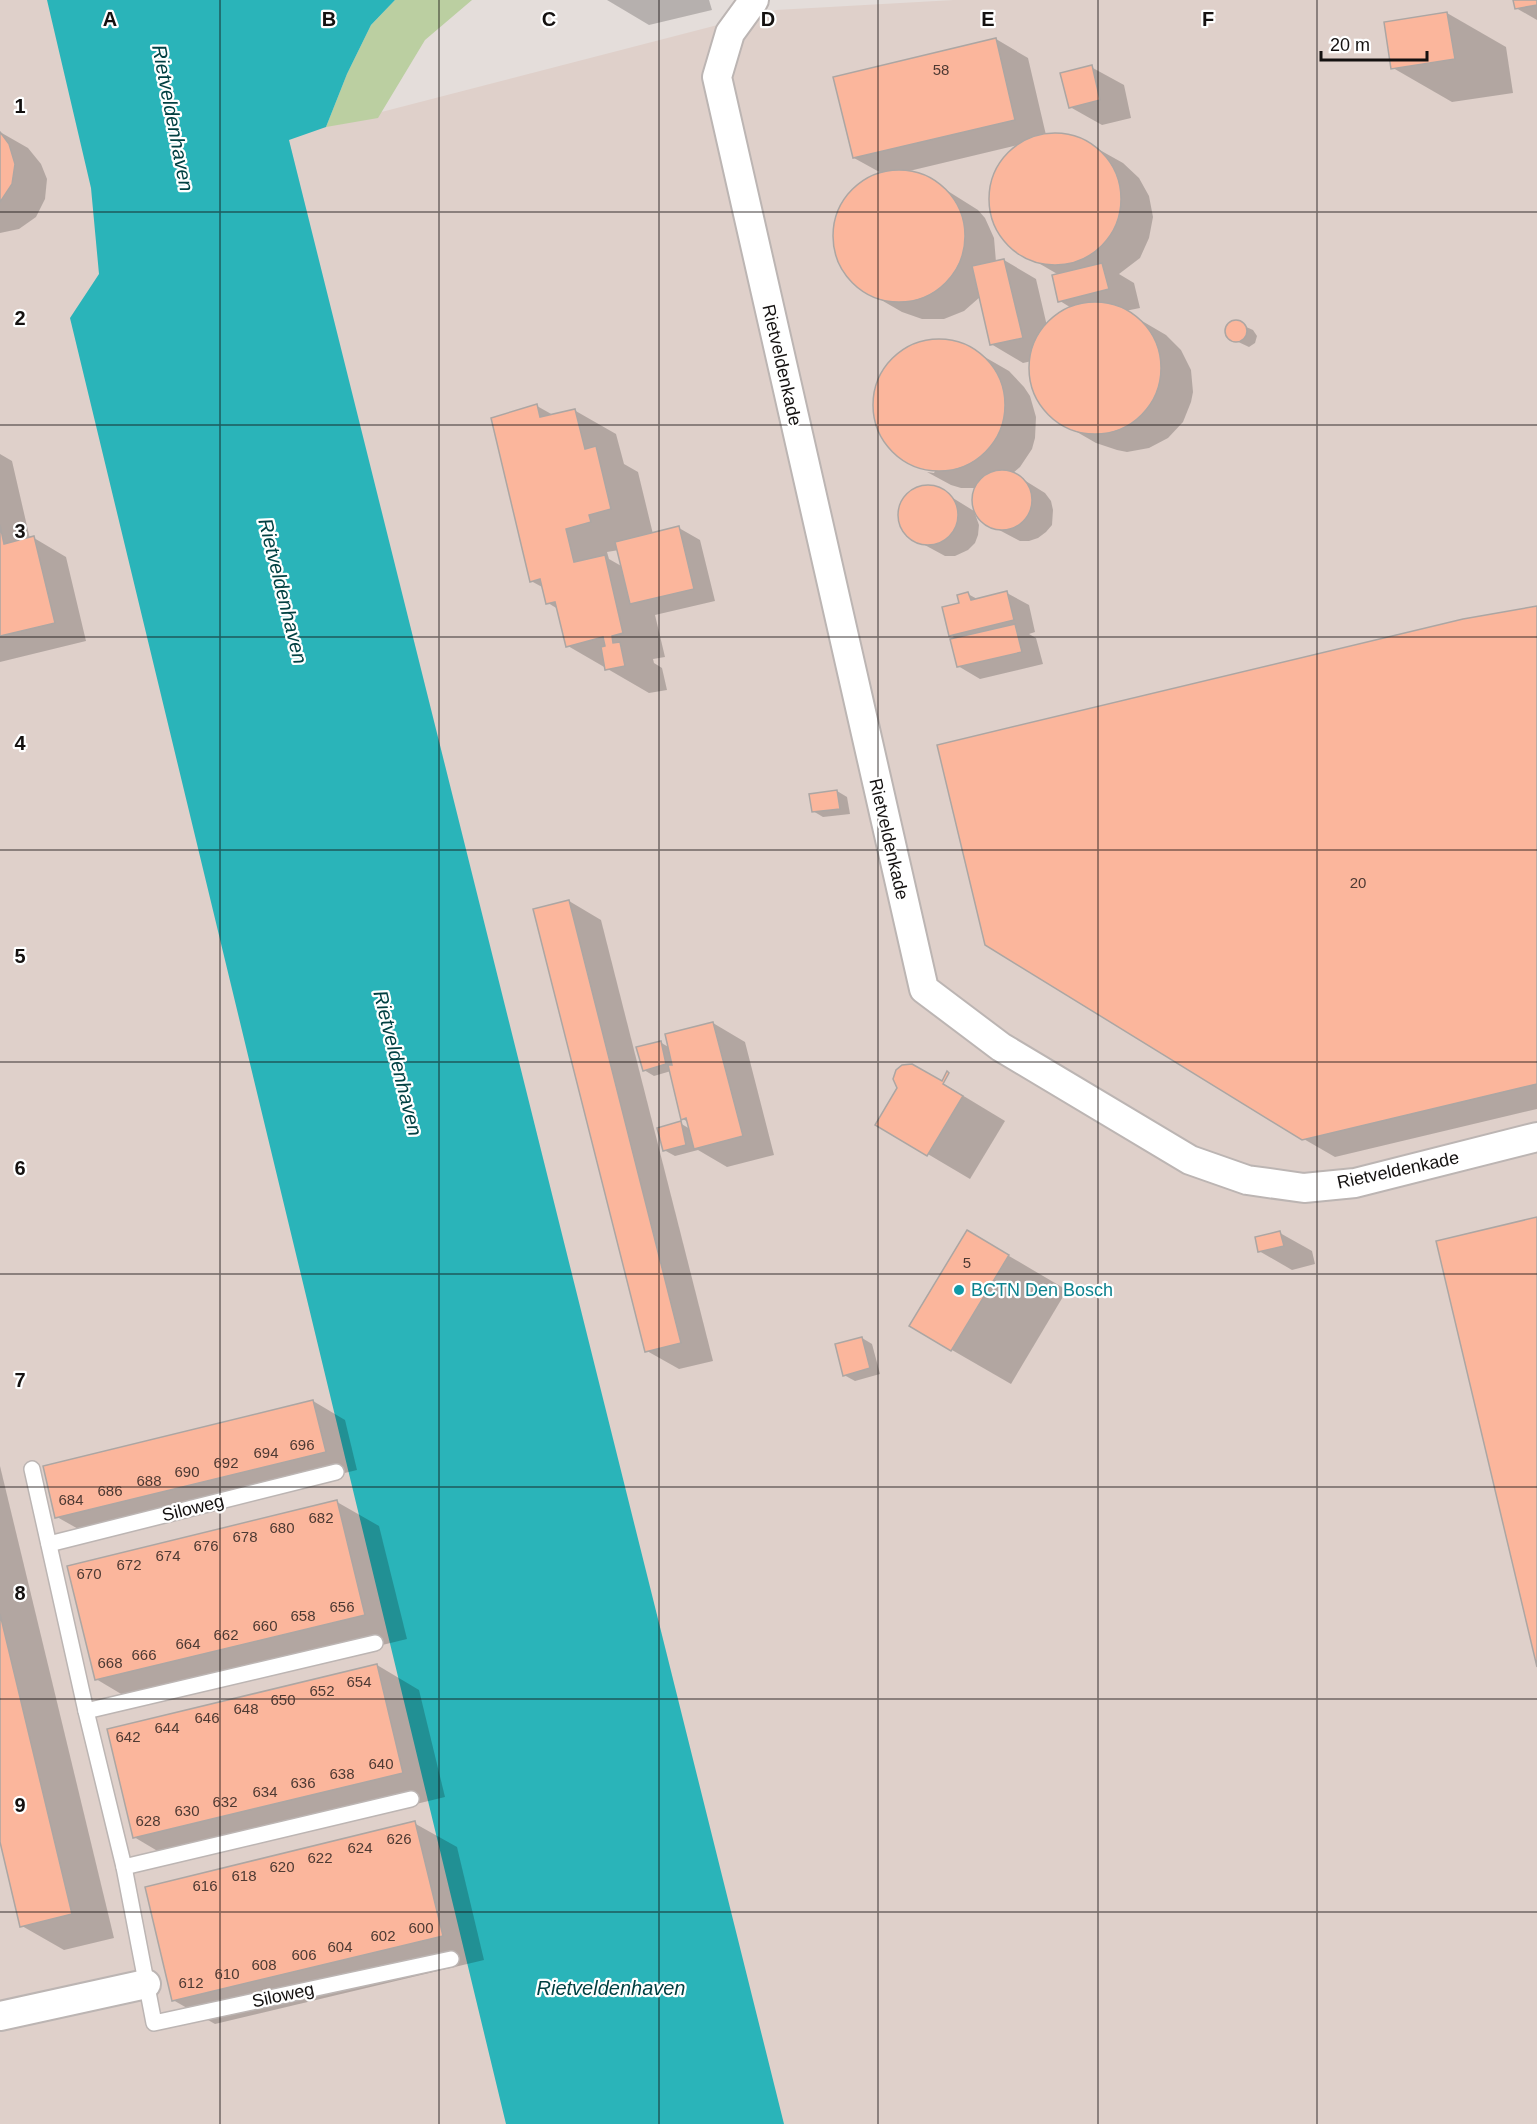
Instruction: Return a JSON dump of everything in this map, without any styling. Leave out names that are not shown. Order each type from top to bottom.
[{"type":"street","name":"Rietveldenkade","points":[[754,0],[730,33],[717,77],[924,989],[1001,1047],[1190,1160],[1247,1180],[1304,1188],[1355,1183],[1537,1137]]},
{"type":"street","points":[[0,2016],[146,1984]]},
{"type":"lane","name":"Siloweg","points":[[32,1469],[86,1711],[124,1867],[154,2023],[451,1959]]},
{"type":"lane","name":"Siloweg","points":[[49,1544],[336,1472]]},
{"type":"lane","points":[[86,1711],[375,1643]]},
{"type":"lane","points":[[124,1867],[411,1799]]},
{"type":"shaded area","points":[[0,0],[80,0],[227,152],[776,10],[954,0],[1537,0],[1537,2124],[0,2124]]},
{"type":"green space","points":[[395,0],[472,0],[425,40],[378,118],[326,127],[347,74],[371,25]]},
{"type":"water","name":"Rietveldenhaven","points":[[47,0],[395,0],[371,25],[347,74],[326,127],[289,140],[784,2124],[506,2124],[70,318],[99,274],[91,188]]},
{"type":"building","points":[[1513,0],[1537,0],[1537,5],[1515,9]]},
{"type":"building","points":[[1447,12],[1455,59],[1391,69],[1384,22]]},
{"type":"building","points":[[996,38],[1015,120],[853,158],[833,77]]},
{"type":"building","points":[[1092,65],[1100,100],[1069,108],[1060,73]]},
{"type":"building","points":[[0,132],[9,144],[15,164],[12,184],[0,202]]},
{"type":"building","points":[[1055,133],[1080,138],[1102,152],[1116,174],[1121,199],[1116,224],[1102,246],[1080,260],[1055,265],[1030,260],[1008,246],[994,224],[989,199],[994,174],[1008,152],[1030,138]]},
{"type":"building","points":[[899,170],[924,175],[936,181],[954,199],[960,211],[965,236],[960,261],[954,273],[936,291],[924,297],[899,302],[874,297],[862,291],[844,273],[838,261],[833,236],[838,211],[844,199],[862,181],[874,175]]},
{"type":"building","points":[[1004,259],[1023,338],[990,345],[972,266]]},
{"type":"building","points":[[1102,263],[1109,289],[1058,302],[1052,275]]},
{"type":"building","points":[[1095,302],[1120,307],[1141,322],[1156,343],[1161,368],[1156,393],[1141,414],[1120,429],[1095,434],[1070,429],[1049,414],[1034,393],[1029,368],[1034,343],[1049,322],[1070,307]]},
{"type":"building","points":[[1236,320],[1244,323],[1247,331],[1244,339],[1236,342],[1228,339],[1225,331],[1228,323]]},
{"type":"building","points":[[939,339],[964,344],[976,350],[994,368],[1000,380],[1005,405],[1000,430],[994,442],[976,460],[964,466],[939,471],[914,466],[902,460],[884,442],[878,430],[873,405],[878,380],[884,368],[902,350],[914,344]]},
{"type":"building","points":[[537,404],[540,417],[575,409],[585,449],[596,446],[611,509],[589,515],[591,522],[566,529],[574,562],[605,555],[623,633],[612,636],[613,643],[620,642],[625,666],[605,670],[601,647],[605,646],[603,637],[566,647],[555,602],[546,604],[540,579],[530,582],[491,418]]},
{"type":"building","points":[[1002,470],[1019,475],[1027,483],[1032,500],[1027,517],[1019,525],[1002,530],[985,525],[977,517],[972,500],[977,483],[985,475]]},
{"type":"building","points":[[928,485],[945,490],[953,498],[958,515],[953,532],[945,540],[928,545],[911,540],[903,532],[898,515],[903,498],[911,490]]},
{"type":"building","points":[[0,525],[4,544],[34,536],[55,623],[0,636]]},
{"type":"building","points":[[679,526],[694,589],[630,604],[615,542]]},
{"type":"building","points":[[1007,591],[1014,620],[949,636],[942,607],[959,603],[957,595],[968,592],[971,600]]},
{"type":"building","points":[[1537,606],[1537,1084],[1302,1140],[985,945],[937,745],[1463,619]]},
{"type":"building","points":[[1015,624],[1022,652],[957,667],[950,639]]},
{"type":"building","points":[[837,790],[840,809],[812,812],[809,794]]},
{"type":"building","points":[[569,900],[681,1343],[645,1352],[533,909]]},
{"type":"building","points":[[713,1022],[743,1136],[694,1149],[686,1118],[681,1120],[668,1065],[672,1065],[665,1034]]},
{"type":"building","points":[[661,1041],[666,1064],[643,1071],[636,1047]]},
{"type":"building","points":[[912,1064],[942,1081],[947,1071],[949,1073],[943,1084],[963,1096],[927,1156],[875,1125],[897,1088],[893,1079],[896,1070],[902,1065]]},
{"type":"building","points":[[681,1121],[686,1145],[663,1151],[657,1128]]},
{"type":"building","points":[[1537,1217],[1537,1667],[1436,1241]]},
{"type":"building","name":"BCTN Den Bosch","points":[[967,1230],[1009,1255],[951,1351],[909,1326]]},
{"type":"building","points":[[1280,1231],[1284,1246],[1258,1252],[1255,1237]]},
{"type":"building","points":[[862,1337],[870,1368],[843,1376],[835,1344]]},
{"type":"building","points":[[313,1400],[326,1452],[55,1518],[43,1466]]},
{"type":"building","points":[[337,1500],[365,1615],[95,1680],[67,1566]]},
{"type":"building","points":[[0,1614],[72,1914],[20,1927],[0,1842]]},
{"type":"building","points":[[377,1664],[403,1773],[133,1838],[107,1729]]},
{"type":"building","points":[[415,1821],[443,1936],[172,2001],[145,1887]]},
{"type":"place","name":"BCTN Den Bosch","points":[[959,1290]]}]
